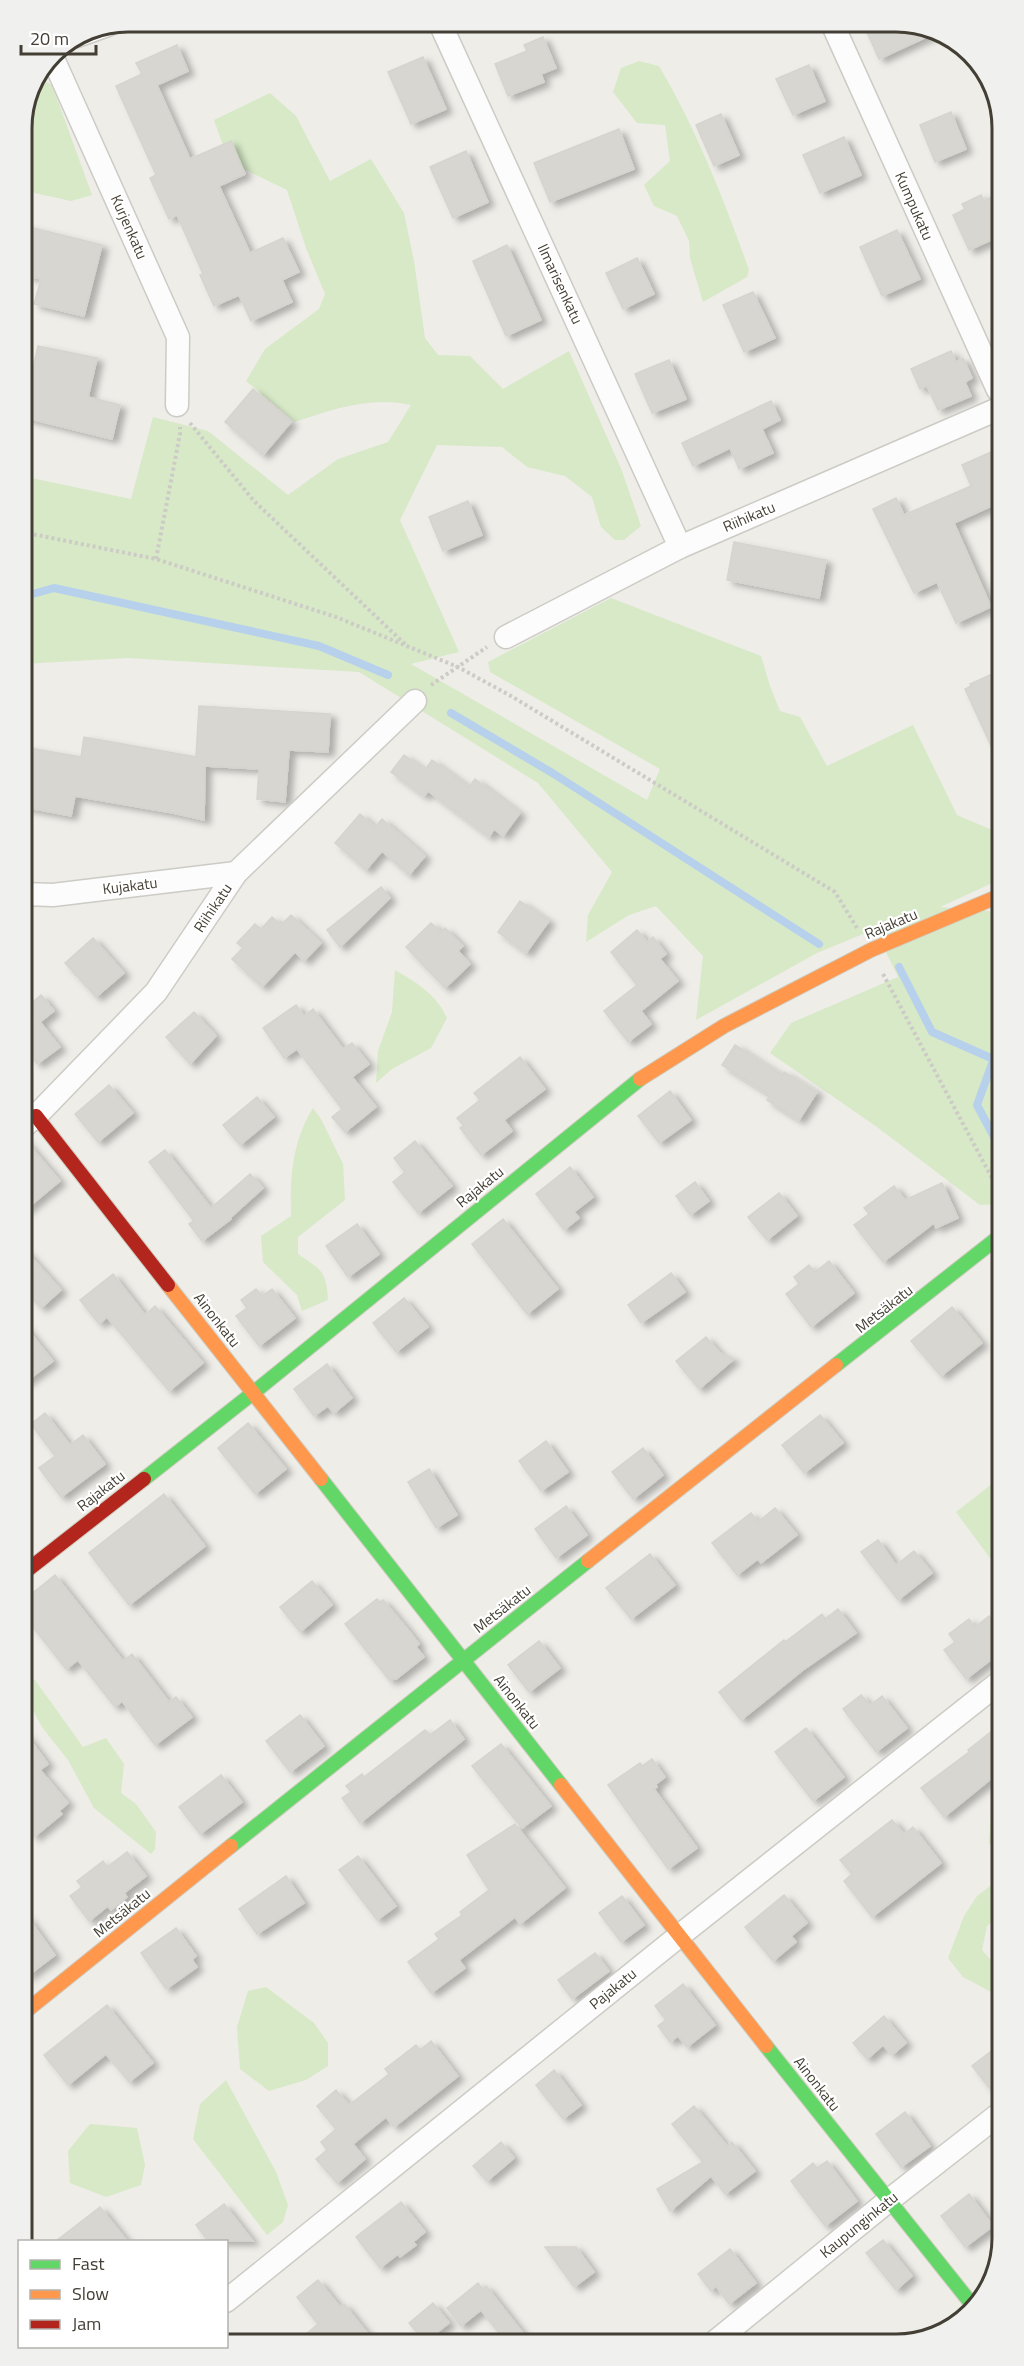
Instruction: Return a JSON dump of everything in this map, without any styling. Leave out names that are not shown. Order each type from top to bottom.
[{"type":"street","name":"Ilmarisenkatu","points":[[444,32],[680,547]]},
{"type":"street","name":"Kumpukatu","points":[[836,32],[992,377]]},
{"type":"street","name":"Kurjenkatu","points":[[56,64],[178,337],[177,405]]},
{"type":"street","name":"Riihikatu","points":[[506,637],[680,547],[992,412]]},
{"type":"street","name":"Riihikatu","points":[[32,1119],[156,992],[236,873],[415,701]]},
{"type":"street","name":"Kujakatu","points":[[32,894],[53,895],[236,873]]},
{"type":"street","name":"Rajakatu","points":[[32,1567],[254,1393],[642,1077],[724,1026],[871,950],[992,899]]},
{"type":"street","name":"Ainonkatu","points":[[32,1123],[254,1393],[679,1936],[969,2300]]},
{"type":"street","name":"Metsäkatu","points":[[32,2006],[463,1660],[992,1242]]},
{"type":"street","name":"Pajakatu","points":[[228,2299],[679,1936],[992,1689]]},
{"type":"street","name":"Kaupunginkatu","points":[[725,2334],[992,2120]]},
{"type":"path","points":[[156,559],[180,434],[177,405]]},
{"type":"path","points":[[177,405],[254,501],[408,646]]},
{"type":"path","points":[[32,534],[156,559],[336,617],[458,667],[521,702],[835,892],[871,950],[934,1073],[992,1178]]},
{"type":"path","points":[[415,701],[428,688],[506,637]]},
{"type":"green space","points":[[639,61],[659,66],[673,90],[709,166],[749,270],[747,277],[703,302],[690,258],[689,241],[677,216],[654,206],[644,185],[670,161],[665,125],[637,123],[613,92],[621,68]]},
{"type":"green space","points":[[44,81],[52,85],[92,195],[71,201],[32,192],[32,121],[35,103]]},
{"type":"green space","points":[[270,93],[296,116],[330,181],[371,159],[404,213],[414,261],[425,338],[438,355],[470,356],[503,389],[569,351],[622,471],[641,526],[624,540],[615,540],[601,527],[592,497],[565,476],[527,467],[502,447],[437,445],[400,520],[459,652],[411,664],[647,800],[660,769],[490,672],[488,662],[611,598],[761,656],[780,711],[800,717],[827,766],[913,725],[957,815],[992,830],[992,883],[940,907],[992,911],[992,1204],[980,1205],[877,1127],[770,1053],[791,1023],[898,977],[875,929],[817,953],[696,1020],[703,956],[656,906],[629,915],[586,942],[588,915],[612,872],[538,783],[359,672],[128,658],[32,663],[32,478],[131,499],[153,417],[208,431],[288,495],[338,459],[388,442],[411,405],[381,402],[352,405],[295,422],[246,381],[265,349],[319,309],[325,294],[306,248],[287,190],[229,162],[214,120]]},
{"type":"green space","points":[[395,970],[432,996],[447,1018],[431,1048],[392,1069],[376,1083],[378,1051],[392,1012]]},
{"type":"green space","points":[[313,1108],[321,1119],[343,1164],[345,1200],[298,1237],[298,1254],[321,1272],[326,1283],[328,1300],[302,1311],[297,1295],[263,1262],[261,1236],[291,1216],[294,1160],[301,1134]]},
{"type":"green space","points":[[992,1484],[992,1561],[956,1512]]},
{"type":"green space","points":[[32,1680],[35,1680],[83,1747],[106,1738],[124,1764],[121,1793],[136,1804],[156,1832],[155,1849],[151,1854],[94,1808],[68,1760],[42,1727],[32,1708]]},
{"type":"green space","points":[[992,1815],[992,1845],[989,1843]]},
{"type":"green space","points":[[992,1885],[992,1922],[987,1926],[982,1950],[992,1962],[992,1992],[963,1977],[948,1958],[964,1916],[977,1896]]},
{"type":"green space","points":[[266,1987],[314,2023],[328,2043],[328,2066],[306,2080],[269,2091],[240,2069],[237,2027],[248,1991]]},
{"type":"green space","points":[[226,2080],[276,2172],[288,2205],[283,2222],[267,2235],[193,2139],[200,2104]]},
{"type":"green space","points":[[90,2124],[137,2128],[145,2165],[141,2185],[106,2197],[70,2183],[68,2151]]},
{"type":"building","points":[[867,32],[903,32],[927,37],[879,59]]},
{"type":"building","points":[[543,37],[556,68],[541,74],[544,82],[508,96],[495,64],[527,51],[524,45]]},
{"type":"building","points":[[177,45],[188,71],[157,85],[190,159],[231,141],[245,174],[219,186],[250,253],[283,238],[299,272],[282,280],[292,302],[251,321],[239,295],[214,306],[200,275],[203,274],[177,215],[169,219],[150,178],[156,175],[116,86],[142,74],[136,63]]},
{"type":"building","points":[[423,57],[446,109],[411,124],[388,72]]},
{"type":"building","points":[[809,65],[825,101],[793,115],[776,79]]},
{"type":"building","points":[[951,112],[966,149],[935,162],[920,125]]},
{"type":"building","points":[[721,114],[739,155],[714,166],[696,125]]},
{"type":"building","points":[[619,129],[634,169],[550,202],[534,163]]},
{"type":"building","points":[[844,137],[861,175],[820,193],[803,155]]},
{"type":"building","points":[[466,151],[488,202],[453,218],[430,167]]},
{"type":"building","points":[[981,195],[984,201],[992,197],[992,240],[969,250],[953,215],[965,209],[962,204]]},
{"type":"building","points":[[32,228],[102,245],[84,316],[34,304],[41,279],[32,277]]},
{"type":"building","points":[[897,230],[920,279],[882,296],[860,247]]},
{"type":"building","points":[[507,245],[541,320],[506,336],[473,261]]},
{"type":"building","points":[[637,258],[654,294],[623,309],[606,273]]},
{"type":"building","points":[[753,292],[775,338],[744,352],[723,305]]},
{"type":"building","points":[[38,346],[97,358],[88,397],[120,405],[112,439],[32,419],[32,373]]},
{"type":"building","points":[[951,351],[956,362],[963,358],[972,378],[965,382],[971,396],[938,410],[927,386],[920,389],[911,369]]},
{"type":"building","points":[[669,360],[686,399],[652,413],[635,374]]},
{"type":"building","points":[[253,389],[291,422],[263,455],[225,422]]},
{"type":"building","points":[[771,401],[780,420],[762,429],[773,453],[739,469],[730,448],[693,466],[682,443]]},
{"type":"building","points":[[992,452],[992,506],[954,523],[991,607],[956,623],[937,582],[914,593],[873,509],[896,498],[904,515],[971,486],[962,465]]},
{"type":"building","points":[[468,501],[482,535],[443,551],[429,517]]},
{"type":"building","points":[[734,542],[826,560],[819,598],[727,580]]},
{"type":"building","points":[[992,674],[992,748],[965,689],[971,686],[970,684]]},
{"type":"building","points":[[199,706],[330,714],[328,752],[289,750],[285,802],[257,799],[259,769],[205,766],[204,820],[75,796],[71,816],[32,809],[32,749],[81,757],[84,737],[196,757]]},
{"type":"building","points":[[404,755],[425,770],[432,760],[469,787],[475,779],[520,813],[503,836],[494,829],[489,837],[428,791],[424,796],[391,772]]},
{"type":"building","points":[[360,814],[375,827],[382,819],[425,856],[409,875],[382,851],[366,870],[335,843]]},
{"type":"building","points":[[381,887],[390,898],[340,947],[327,930]]},
{"type":"building","points":[[520,901],[549,921],[526,953],[498,932]]},
{"type":"building","points":[[291,915],[321,943],[304,961],[295,952],[262,987],[232,959],[243,948],[237,943],[255,924],[261,929],[272,917],[281,925]]},
{"type":"building","points":[[431,923],[441,932],[445,928],[463,946],[458,951],[470,964],[445,988],[406,947]]},
{"type":"building","points":[[637,930],[647,942],[653,937],[666,954],[660,959],[678,981],[641,1011],[651,1024],[628,1042],[604,1011],[637,985],[611,952]]},
{"type":"building","points":[[93,938],[124,973],[96,997],[65,963]]},
{"type":"building","points":[[41,995],[54,1011],[40,1022],[60,1047],[37,1064],[32,1057],[32,1003]]},
{"type":"building","points":[[296,1005],[304,1016],[313,1009],[343,1049],[352,1043],[369,1064],[352,1077],[376,1107],[345,1132],[332,1117],[342,1109],[297,1049],[284,1058],[263,1028]]},
{"type":"building","points":[[194,1012],[216,1036],[190,1064],[166,1037]]},
{"type":"building","points":[[735,1045],[782,1075],[784,1072],[817,1092],[799,1120],[767,1100],[770,1095],[722,1065]]},
{"type":"building","points":[[520,1057],[545,1089],[504,1120],[512,1131],[481,1155],[460,1128],[464,1126],[457,1118],[480,1100],[474,1093]]},
{"type":"building","points":[[109,1085],[133,1113],[98,1142],[75,1114]]},
{"type":"building","points":[[670,1091],[691,1120],[659,1143],[638,1116]]},
{"type":"building","points":[[257,1097],[274,1117],[240,1145],[223,1125]]},
{"type":"building","points":[[415,1141],[452,1186],[418,1213],[393,1182],[405,1172],[394,1158]]},
{"type":"building","points":[[32,1148],[60,1181],[32,1204]]},
{"type":"building","points":[[165,1150],[211,1208],[250,1174],[263,1188],[231,1219],[202,1241],[189,1224],[194,1221],[149,1162]]},
{"type":"building","points":[[570,1167],[593,1197],[574,1212],[579,1218],[564,1230],[536,1194]]},
{"type":"building","points":[[695,1182],[709,1201],[690,1215],[676,1196]]},
{"type":"building","points":[[942,1183],[958,1218],[936,1228],[934,1223],[883,1262],[854,1225],[869,1214],[864,1208],[894,1186],[905,1200]]},
{"type":"building","points":[[779,1193],[797,1216],[767,1240],[748,1217]]},
{"type":"building","points":[[503,1219],[558,1289],[527,1314],[472,1244]]},
{"type":"building","points":[[357,1224],[379,1254],[348,1277],[326,1246]]},
{"type":"building","points":[[32,1258],[61,1290],[41,1308],[32,1298]]},
{"type":"building","points":[[829,1261],[854,1293],[811,1327],[786,1294],[799,1284],[794,1277],[809,1265],[815,1272]]},
{"type":"building","points":[[671,1273],[685,1292],[641,1323],[628,1305]]},
{"type":"building","points":[[113,1274],[145,1315],[155,1306],[203,1363],[169,1391],[107,1317],[99,1324],[80,1300]]},
{"type":"building","points":[[256,1289],[262,1296],[272,1289],[295,1318],[259,1346],[236,1316],[247,1308],[241,1300]]},
{"type":"building","points":[[404,1298],[428,1327],[396,1352],[373,1323]]},
{"type":"building","points":[[952,1307],[982,1343],[941,1376],[911,1341]]},
{"type":"building","points":[[32,1335],[53,1361],[32,1377]]},
{"type":"building","points":[[706,1337],[720,1353],[734,1359],[699,1389],[676,1361]]},
{"type":"building","points":[[327,1364],[352,1398],[334,1413],[328,1406],[314,1416],[294,1389]]},
{"type":"building","points":[[45,1413],[70,1445],[83,1435],[105,1464],[61,1497],[39,1468],[55,1456],[32,1423]]},
{"type":"building","points":[[820,1415],[843,1443],[804,1473],[782,1445]]},
{"type":"building","points":[[248,1423],[286,1469],[255,1494],[218,1448]]},
{"type":"building","points":[[546,1441],[568,1472],[541,1491],[519,1461]]},
{"type":"building","points":[[643,1448],[663,1475],[633,1499],[612,1472]]},
{"type":"building","points":[[429,1469],[457,1515],[436,1528],[408,1482]]},
{"type":"building","points":[[164,1494],[205,1546],[129,1605],[89,1553]]},
{"type":"building","points":[[566,1506],[587,1535],[556,1558],[535,1529]]},
{"type":"building","points":[[775,1508],[797,1535],[761,1563],[758,1559],[737,1575],[712,1543],[751,1513],[758,1522]]},
{"type":"building","points":[[878,1540],[896,1565],[914,1551],[932,1573],[898,1600],[861,1552]]},
{"type":"building","points":[[650,1554],[675,1585],[631,1619],[606,1588]]},
{"type":"building","points":[[55,1575],[123,1661],[132,1654],[169,1702],[176,1697],[192,1717],[155,1745],[122,1701],[115,1707],[78,1660],[66,1669],[32,1626],[32,1593]]},
{"type":"building","points":[[312,1581],[332,1605],[300,1632],[280,1607]]},
{"type":"building","points":[[377,1599],[380,1602],[383,1600],[405,1626],[419,1644],[416,1647],[424,1657],[396,1679],[390,1681],[345,1624]]},
{"type":"building","points":[[838,1609],[856,1633],[803,1670],[741,1720],[719,1692],[784,1640],[785,1642],[822,1614],[825,1619]]},
{"type":"building","points":[[989,1616],[992,1620],[992,1659],[966,1679],[944,1650],[955,1642],[949,1634],[969,1619],[975,1627]]},
{"type":"building","points":[[539,1641],[560,1668],[529,1692],[508,1665]]},
{"type":"building","points":[[861,1695],[870,1705],[882,1696],[907,1728],[876,1752],[843,1709]]},
{"type":"building","points":[[300,1715],[324,1746],[290,1772],[266,1741]]},
{"type":"building","points":[[450,1720],[464,1739],[360,1823],[342,1798],[351,1792],[346,1786],[362,1774],[364,1777],[425,1730],[430,1735]]},
{"type":"building","points":[[806,1728],[844,1777],[813,1801],[775,1752]]},
{"type":"building","points":[[992,1731],[992,1778],[944,1817],[921,1788],[969,1752],[968,1750]]},
{"type":"building","points":[[32,1742],[48,1764],[40,1770],[68,1803],[59,1811],[62,1814],[34,1837],[32,1834]]},
{"type":"building","points":[[501,1744],[551,1806],[522,1828],[472,1766]]},
{"type":"building","points":[[652,1759],[665,1777],[656,1784],[657,1787],[654,1789],[697,1848],[668,1869],[608,1785],[640,1763],[642,1766]]},
{"type":"building","points":[[221,1775],[242,1802],[200,1834],[179,1807]]},
{"type":"building","points":[[892,1820],[904,1834],[913,1827],[941,1863],[872,1917],[844,1881],[852,1874],[840,1860]]},
{"type":"building","points":[[515,1824],[565,1888],[520,1924],[515,1917],[459,1960],[465,1968],[431,1993],[408,1962],[439,1939],[435,1934],[462,1915],[460,1912],[489,1890],[467,1855]]},
{"type":"building","points":[[127,1852],[146,1876],[124,1893],[127,1897],[111,1910],[108,1906],[89,1921],[70,1896],[82,1887],[77,1881],[103,1861],[107,1867]]},
{"type":"building","points":[[358,1856],[396,1906],[377,1920],[339,1870]]},
{"type":"building","points":[[286,1876],[304,1903],[257,1934],[239,1909]]},
{"type":"building","points":[[784,1895],[807,1923],[791,1936],[796,1942],[773,1961],[745,1927]]},
{"type":"building","points":[[622,1896],[644,1925],[621,1942],[599,1913]]},
{"type":"building","points":[[32,1923],[55,1955],[32,1972]]},
{"type":"building","points":[[176,1928],[196,1956],[192,1960],[197,1967],[166,1989],[141,1953]]},
{"type":"building","points":[[595,1953],[609,1971],[572,1999],[558,1980]]},
{"type":"building","points":[[683,1984],[715,2025],[687,2047],[678,2036],[670,2042],[658,2026],[666,2020],[655,2006]]},
{"type":"building","points":[[107,2005],[153,2063],[129,2082],[106,2054],[68,2085],[44,2055]]},
{"type":"building","points":[[884,2016],[906,2043],[892,2055],[883,2045],[867,2059],[853,2043]]},
{"type":"building","points":[[431,2041],[458,2076],[394,2127],[386,2117],[353,2144],[365,2159],[337,2183],[316,2159],[327,2150],[321,2142],[336,2129],[317,2106],[336,2090],[349,2105],[389,2074],[385,2069],[416,2045],[420,2050]]},
{"type":"building","points":[[992,2051],[992,2091],[972,2066]]},
{"type":"building","points":[[554,2070],[581,2105],[563,2119],[536,2085]]},
{"type":"building","points":[[694,2106],[727,2146],[732,2142],[755,2171],[725,2194],[711,2176],[670,2211],[657,2189],[703,2162],[672,2124]]},
{"type":"building","points":[[905,2112],[930,2146],[901,2167],[876,2134]]},
{"type":"building","points":[[501,2142],[514,2158],[487,2181],[473,2166]]},
{"type":"building","points":[[827,2161],[857,2201],[825,2226],[791,2181],[813,2163],[817,2168]]},
{"type":"building","points":[[969,2194],[992,2227],[965,2247],[941,2216]]},
{"type":"building","points":[[401,2202],[425,2232],[413,2242],[416,2245],[400,2257],[398,2254],[380,2268],[356,2237]]},
{"type":"building","points":[[224,2204],[253,2241],[207,2240],[196,2225]]},
{"type":"building","points":[[100,2207],[126,2240],[57,2240]]},
{"type":"building","points":[[883,2240],[912,2276],[896,2290],[866,2253]]},
{"type":"building","points":[[545,2247],[576,2247],[594,2272],[574,2287]]},
{"type":"building","points":[[730,2249],[756,2283],[729,2304],[716,2286],[711,2291],[698,2274]]},
{"type":"building","points":[[318,2280],[340,2307],[344,2304],[368,2334],[306,2334],[318,2324],[297,2297]]},
{"type":"building","points":[[478,2283],[482,2289],[486,2286],[524,2334],[500,2334],[481,2310],[461,2326],[447,2308]]},
{"type":"building","points":[[433,2303],[449,2323],[435,2334],[418,2334],[409,2323]]},
{"type":"waterway","points":[[32,594],[54,588],[319,646],[388,675]]},
{"type":"waterway","points":[[451,713],[554,774],[819,944]]},
{"type":"waterway","points":[[899,967],[932,1032],[992,1058]]},
{"type":"waterway","points":[[992,1064],[977,1105],[992,1133]]},
{"type":"traffic: fast","points":[[144,1479],[640,1079]]},
{"type":"traffic: fast","points":[[836,1365],[992,1242]]},
{"type":"traffic: fast","points":[[321,1479],[561,1785]]},
{"type":"traffic: fast","points":[[231,1846],[588,1561]]},
{"type":"traffic: fast","points":[[766,2046],[969,2300]]},
{"type":"traffic: slow","points":[[640,1079],[724,1026],[871,950],[992,899]]},
{"type":"traffic: slow","points":[[168,1285],[321,1479]]},
{"type":"traffic: slow","points":[[588,1561],[836,1365]]},
{"type":"traffic: slow","points":[[561,1785],[766,2046]]},
{"type":"traffic: slow","points":[[32,2006],[231,1846]]},
{"type":"traffic: jam","points":[[36,1116],[168,1285]]},
{"type":"traffic: jam","points":[[32,1567],[144,1479]]}]
